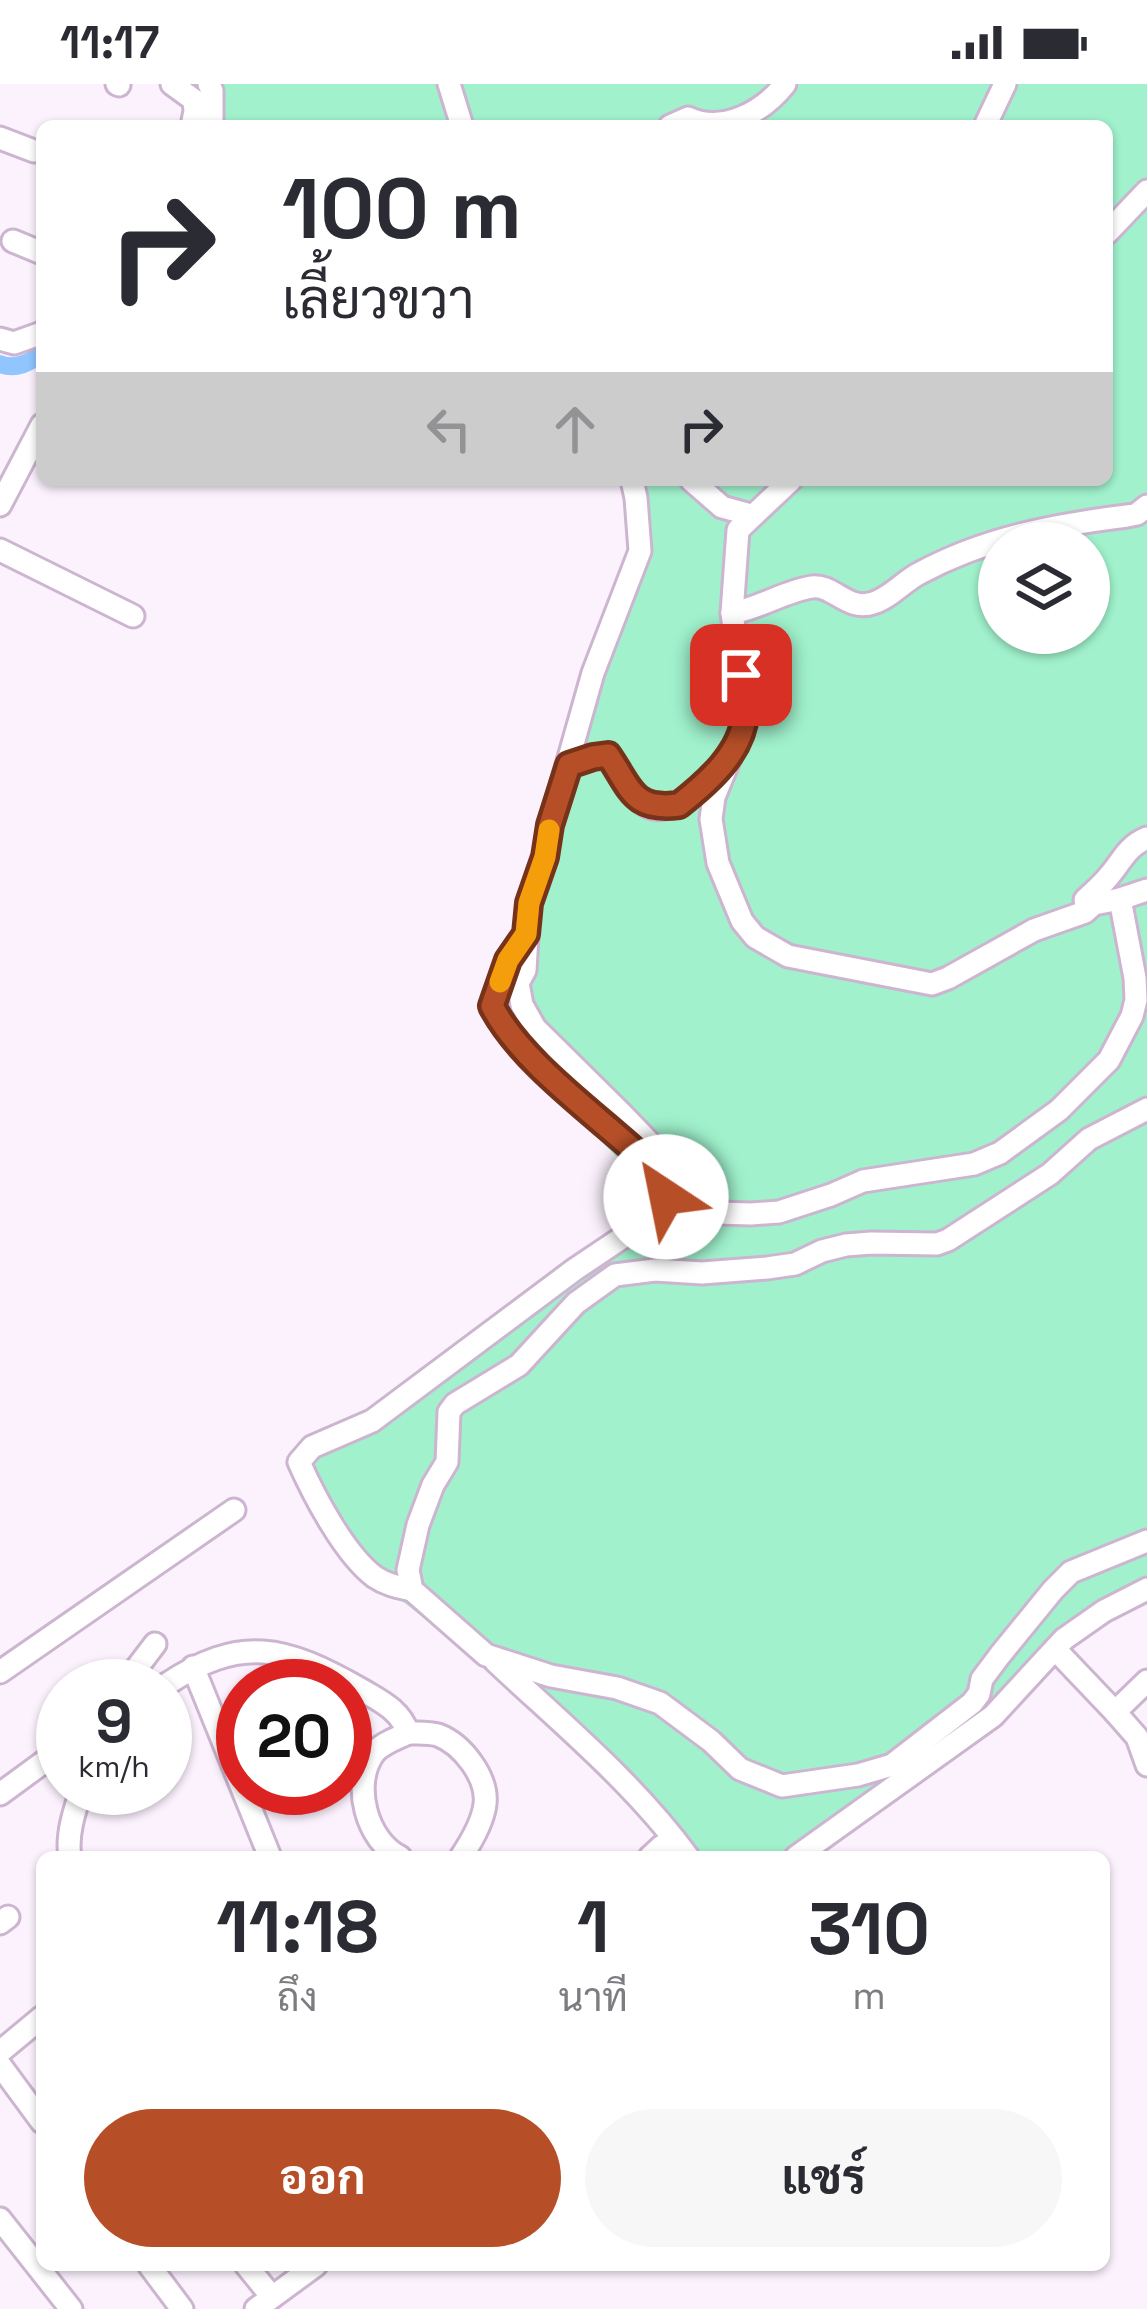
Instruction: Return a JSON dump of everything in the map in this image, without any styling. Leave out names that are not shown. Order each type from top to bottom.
[{"type":"street","points":[[172,84],[194,100],[193,120]]},
{"type":"street","points":[[209,84],[212,120]]},
{"type":"street","points":[[449,84],[460,120]]},
{"type":"street","points":[[733,120],[760,108],[785,84]]},
{"type":"street","points":[[988,120],[1005,84]]},
{"type":"street","points":[[0,138],[34,151]]},
{"type":"street","points":[[1113,227],[1147,191]]},
{"type":"street","points":[[13,241],[36,251]]},
{"type":"street","points":[[0,339],[14,343],[36,335]]},
{"type":"street","points":[[0,505],[36,436]]},
{"type":"street","points":[[633,486],[640,551],[593,673],[550,825],[529,903],[525,970],[518,983],[522,1005],[535,1028],[718,1213],[779,1212],[863,1181],[974,1164],[1000,1153],[1059,1110],[1109,1060],[1132,1016],[1135,978],[1120,899]]},
{"type":"street","points":[[698,486],[722,507],[751,515]]},
{"type":"street","points":[[784,486],[738,530],[732,613],[744,724],[714,797],[711,819],[718,862],[742,921],[755,938],[788,956],[932,984],[1034,930],[1085,912],[1123,854],[1147,838]]},
{"type":"street","points":[[732,613],[811,587],[823,587],[858,605],[875,603],[919,573],[995,540],[1062,524],[1137,514],[1147,506]]},
{"type":"street","points":[[0,550],[133,616]]},
{"type":"street","points":[[569,765],[608,755],[638,800],[665,807],[679,805],[727,762]]},
{"type":"street","points":[[1090,902],[1147,890]]},
{"type":"street","points":[[526,934],[508,960],[492,1006],[541,1065],[648,1163],[662,1179],[666,1197],[656,1215],[574,1270],[372,1421],[313,1447],[299,1462],[332,1522],[372,1575],[412,1590],[487,1654],[616,1774],[684,1851]]},
{"type":"street","points":[[412,1590],[407,1570],[418,1525],[447,1462],[449,1412],[454,1404],[519,1365],[576,1303],[616,1275],[767,1268],[794,1264],[846,1245],[937,1244],[1050,1174],[1089,1139],[1147,1109]]},
{"type":"street","points":[[4,1662],[234,1510]]},
{"type":"street","points":[[487,1654],[551,1676],[617,1688],[660,1702],[740,1769],[782,1786],[800,1786],[892,1766],[972,1703],[982,1679],[1071,1572],[1147,1541]]},
{"type":"street","points":[[804,1851],[993,1716],[1059,1644],[1104,1611],[1147,1588]]},
{"type":"street","points":[[143,1659],[154,1644]]},
{"type":"street","points":[[1059,1644],[1137,1737],[1147,1765]]},
{"type":"street","points":[[268,1851],[193,1666],[229,1654],[290,1654],[383,1702],[404,1719],[409,1732]]},
{"type":"street","points":[[1115,1712],[1147,1681]]},
{"type":"street","points":[[392,1851],[382,1844],[364,1806],[362,1782],[374,1753],[409,1732],[447,1740],[476,1771],[485,1804],[463,1851]]},
{"type":"street","points":[[0,1794],[36,1768]]},
{"type":"street","points":[[68,1851],[76,1815]]},
{"type":"street","points":[[0,2052],[36,2022]]},
{"type":"street","points":[[0,2065],[36,2114]]},
{"type":"street","points":[[0,2219],[36,2253]]},
{"type":"street","points":[[154,2271],[182,2309]]},
{"type":"street","points":[[249,2271],[264,2303],[308,2271]]},
{"type":"street","points":[[56,2272],[71,2309]]},
{"type":"green space","points":[[167,84],[1147,84],[1147,1589],[804,1851],[686,1851],[517,1689],[342,1555],[299,1488],[296,1470],[656,1204],[652,1192],[502,1042],[491,1022],[490,1001],[631,577],[629,486],[1113,486],[1113,120],[196,120],[195,105]]},
{"type":"waterway","points":[[0,364],[22,364],[36,357]]},
{"type":"slow traffic","points":[[500,982],[526,934],[529,903],[549,830]]},
{"type":"route","points":[[666,1197],[662,1179],[648,1163],[541,1065],[492,1006],[508,960],[526,934],[529,903],[569,765],[608,755],[638,800],[650,806],[679,805],[727,762],[744,724],[741,675]]}]
